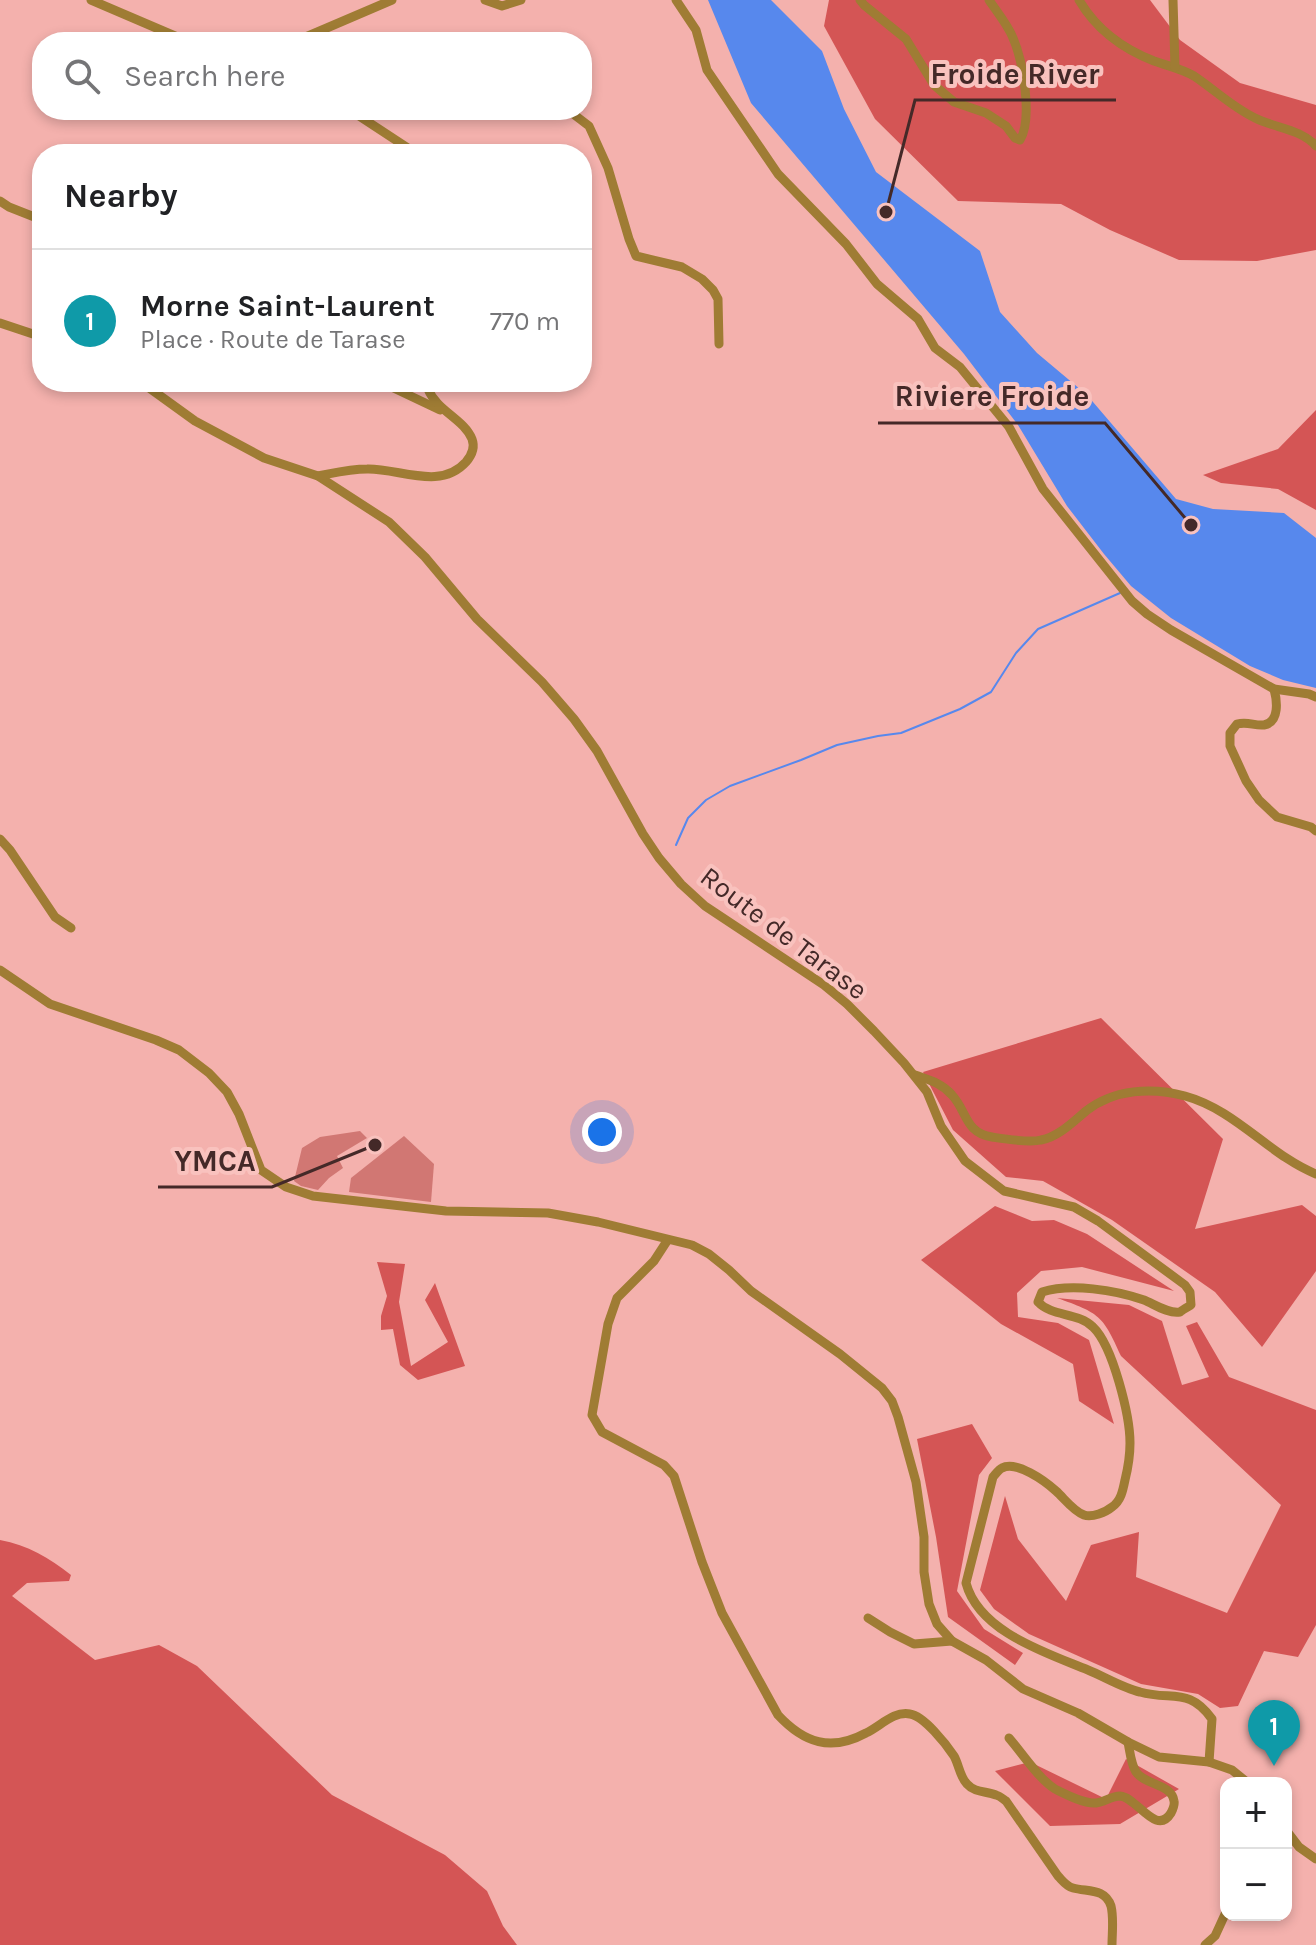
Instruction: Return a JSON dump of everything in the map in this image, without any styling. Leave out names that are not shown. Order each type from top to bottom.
[{"type":"street","points":[[91,0],[166,32]]},
{"type":"street","points":[[317,32],[392,0]]},
{"type":"street","points":[[485,0],[502,6],[521,0]]},
{"type":"street","points":[[676,0],[696,30],[707,70],[778,174],[846,244],[877,284],[918,319],[935,348],[960,367],[1009,427],[1043,489],[1132,601],[1171,630],[1274,689],[1316,697]]},
{"type":"street","points":[[860,0],[906,39],[934,85],[954,102],[986,113],[1020,140],[1026,116],[1023,76],[1013,38],[989,0]]},
{"type":"street","points":[[1079,0],[1098,27],[1114,39],[1147,58],[1175,67],[1201,81],[1260,121],[1306,137],[1316,146]]},
{"type":"street","points":[[1173,0],[1175,67]]},
{"type":"street","points":[[365,120],[402,144]]},
{"type":"street","points":[[581,120],[589,126],[608,168],[636,256],[682,267],[713,290],[718,299],[719,344]]},
{"type":"street","points":[[0,201],[32,216]]},
{"type":"street","points":[[0,323],[32,334]]},
{"type":"street","points":[[155,392],[195,421],[264,458],[318,476],[370,469],[428,478],[457,469],[468,461],[473,450],[468,432],[430,392]]},
{"type":"street","points":[[402,392],[447,413]]},
{"type":"street","name":"Route de Tarase","points":[[318,476],[389,522],[425,557],[477,619],[542,682],[597,751],[643,834],[681,884],[705,906],[824,985],[874,1031],[927,1092],[941,1126],[965,1161],[1004,1191],[1074,1207],[1098,1221],[1185,1285],[1190,1292],[1191,1305],[1180,1312],[1110,1292],[1082,1288],[1055,1288],[1042,1292],[1038,1302],[1043,1307],[1081,1318],[1092,1325],[1108,1349],[1129,1420],[1128,1470],[1121,1497],[1113,1507],[1091,1516],[1081,1514],[1052,1487],[1021,1468],[1000,1468],[993,1477],[966,1583],[970,1598],[986,1616],[1038,1650],[1141,1693],[1191,1699],[1203,1705],[1212,1719],[1209,1762]]},
{"type":"street","points":[[1274,689],[1277,702],[1273,719],[1263,725],[1250,722],[1237,724],[1230,733],[1230,746],[1246,781],[1266,809],[1284,820],[1316,831]]},
{"type":"street","points":[[0,839],[55,917],[71,928]]},
{"type":"street","points":[[0,970],[50,1004],[179,1050],[209,1073],[227,1092],[261,1170],[286,1187],[313,1196],[446,1211],[548,1213],[692,1245],[709,1254],[751,1291],[840,1354],[882,1388],[892,1401],[916,1482],[929,1604],[937,1624],[952,1641],[986,1660],[1023,1689],[1078,1713],[1159,1757],[1209,1762],[1232,1770],[1241,1777]]},
{"type":"street","points":[[914,1075],[936,1082],[946,1089],[955,1097],[968,1122],[982,1134],[1031,1141],[1049,1138],[1111,1096],[1139,1091],[1186,1096],[1221,1113],[1293,1163],[1316,1174]]},
{"type":"street","points":[[667,1241],[654,1261],[617,1298],[608,1324],[592,1415],[602,1432],[664,1465],[674,1476],[722,1613],[778,1715],[805,1738],[822,1743],[834,1743],[866,1734],[891,1717],[907,1713],[920,1717],[955,1757],[967,1784],[1006,1801],[1066,1885],[1104,1895],[1110,1904],[1112,1945]]},
{"type":"street","points":[[868,1618],[914,1644],[952,1641]]},
{"type":"street","points":[[1009,1738],[1051,1787],[1095,1803],[1119,1796],[1157,1821],[1164,1820],[1173,1810],[1174,1798],[1164,1788],[1138,1775],[1133,1767],[1128,1742]]},
{"type":"street","points":[[1292,1838],[1316,1859]]},
{"type":"street","points":[[1205,1945],[1215,1936],[1222,1921]]},
{"type":"shaded area","points":[[829,0],[1150,0],[1180,40],[1240,83],[1316,105],[1316,250],[1257,261],[1179,260],[1110,230],[1061,204],[958,201],[875,119],[824,26]]},
{"type":"shaded area","points":[[1316,410],[1316,510],[1278,489],[1221,483],[1203,475],[1278,449]]},
{"type":"shaded area","points":[[1101,1018],[1223,1139],[1195,1229],[1302,1205],[1316,1216],[1316,1271],[1262,1347],[1215,1292],[1112,1220],[1043,1181],[1006,1177],[953,1130],[923,1072]]},
{"type":"shaded area","points":[[360,1131],[367,1138],[337,1156],[343,1168],[318,1190],[294,1181],[302,1148],[320,1137]]},
{"type":"shaded area","points":[[404,1136],[434,1164],[431,1202],[349,1192],[351,1178]]},
{"type":"shaded area","points":[[995,1206],[1032,1221],[1054,1220],[1087,1234],[1174,1291],[1082,1267],[1041,1271],[1017,1293],[1018,1317],[1058,1323],[1089,1340],[1114,1424],[1079,1401],[1073,1364],[1001,1324],[921,1260]]},
{"type":"shaded area","points":[[377,1262],[405,1264],[399,1302],[411,1366],[448,1342],[425,1300],[435,1283],[465,1366],[418,1380],[400,1365],[393,1329],[381,1330],[381,1316],[387,1296]]},
{"type":"shaded area","points":[[1057,1298],[1129,1305],[1162,1321],[1182,1385],[1209,1377],[1186,1326],[1197,1322],[1229,1377],[1316,1410],[1316,1625],[1298,1657],[1264,1651],[1238,1706],[1220,1708],[1198,1694],[1141,1684],[1029,1634],[994,1609],[980,1590],[1005,1496],[1018,1539],[1066,1601],[1091,1545],[1139,1532],[1136,1577],[1227,1613],[1281,1505],[1121,1356],[1098,1317]]},
{"type":"shaded area","points":[[972,1424],[992,1458],[979,1475],[957,1591],[984,1629],[1023,1653],[1015,1665],[948,1617],[917,1439]]},
{"type":"shaded area","points":[[0,1540],[38,1553],[71,1575],[69,1581],[27,1583],[12,1596],[95,1660],[159,1645],[197,1666],[332,1795],[445,1855],[487,1891],[503,1926],[517,1945],[0,1945]]},
{"type":"shaded area","points":[[1126,1759],[1179,1789],[1120,1824],[1050,1826],[995,1771],[1030,1762],[1106,1799]]},
{"type":"water","points":[[708,0],[771,0],[822,51],[844,109],[876,172],[980,251],[1000,312],[1037,353],[1087,395],[1176,499],[1213,509],[1284,513],[1316,538],[1316,688],[1283,680],[1250,666],[1171,618],[1131,586],[1067,506],[1018,425],[964,354],[751,103]]},
{"type":"waterway","points":[[676,845],[688,818],[706,800],[730,786],[837,745],[901,733],[960,709],[991,692],[1016,653],[1038,629],[1120,593]]},
{"type":"place","name":"Froide River","points":[[886,212]]},
{"type":"place","name":"Riviere Froide","points":[[1191,525]]},
{"type":"place","name":"YMCA","points":[[375,1145]]},
{"type":"place","name":"Morne Saint-Laurent","points":[[1274,1766]]}]
